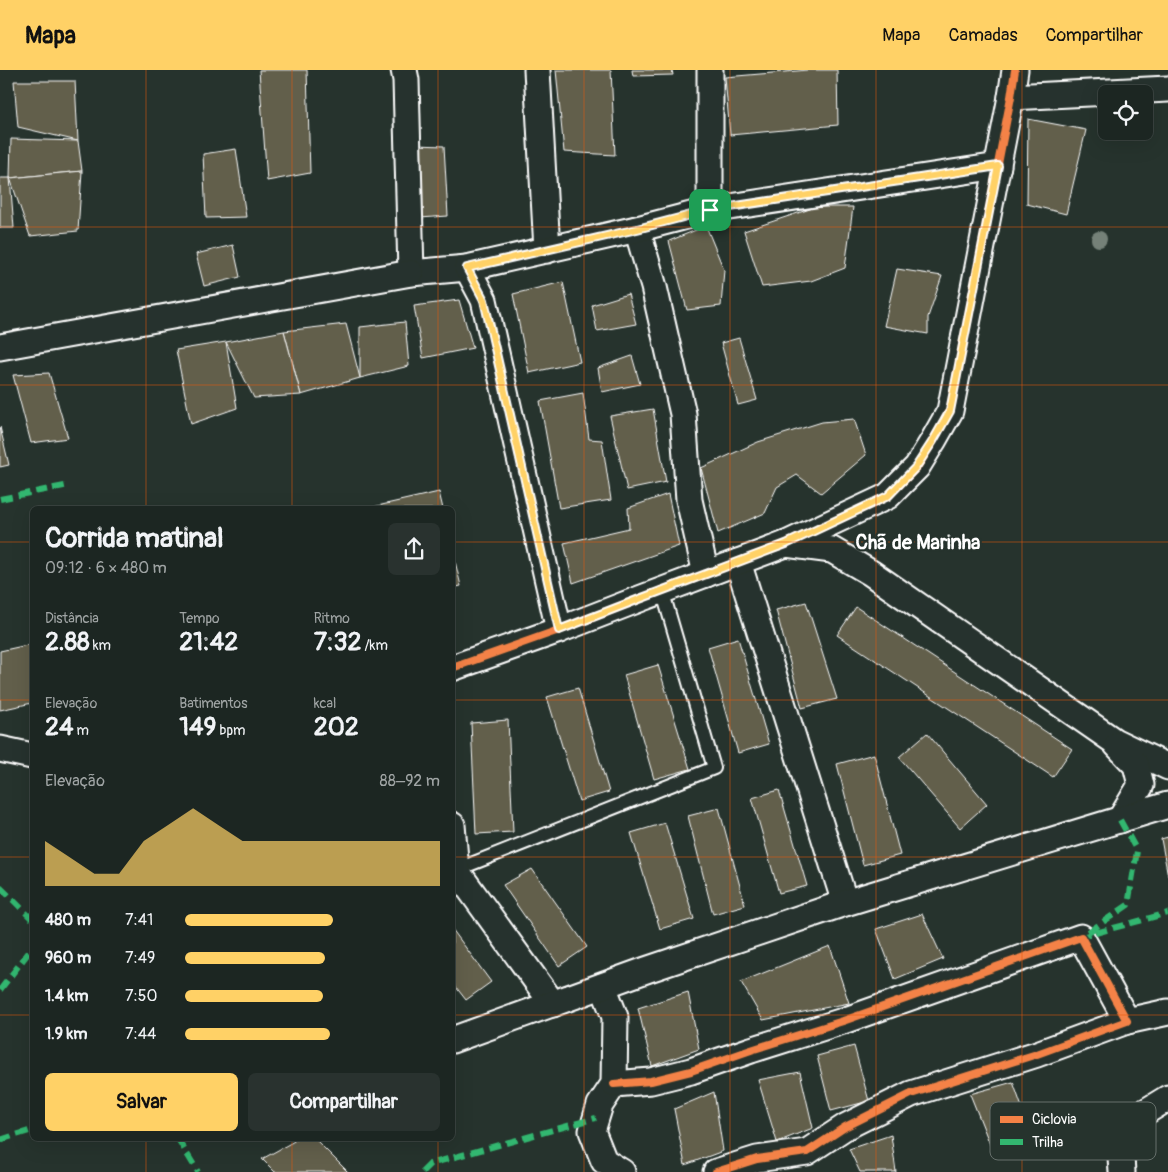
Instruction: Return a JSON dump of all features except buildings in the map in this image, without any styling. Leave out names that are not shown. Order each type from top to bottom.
[{"type":"street","points":[[404,70],[406,80],[411,272]]},
{"type":"street","points":[[537,70],[547,250]]},
{"type":"street","points":[[710,70],[710,210]]},
{"type":"street","points":[[455,667],[559,630],[786,544],[888,496],[916,467],[950,411],[1015,70]]},
{"type":"street","points":[[1011,97],[1168,89]]},
{"type":"street","points":[[0,347],[411,272],[467,268],[637,229],[710,210],[998,166]]},
{"type":"street","points":[[637,229],[654,287],[683,414],[689,500],[706,574]]},
{"type":"street","points":[[467,268],[484,300],[559,630]]},
{"type":"street","points":[[786,544],[832,550],[871,572],[1114,741],[1168,767]]},
{"type":"street","points":[[738,562],[845,903]]},
{"type":"street","points":[[1114,741],[1136,765],[1141,786],[1120,820]]},
{"type":"street","points":[[0,749],[30,756]]},
{"type":"street","points":[[455,1039],[845,903],[1168,805]]},
{"type":"street","points":[[455,866],[553,1004]]},
{"type":"street","points":[[614,1084],[651,1082],[691,1071],[843,1021],[1081,937],[1127,1021]]},
{"type":"street","points":[[603,986],[615,1017],[614,1084],[600,1105],[592,1131],[604,1161],[622,1172]]},
{"type":"street","points":[[716,1172],[756,1159],[807,1152],[845,1127],[911,1094],[1037,1054],[1127,1021],[1168,1012]]},
{"type":"street","points":[[1156,1105],[1168,1098]]},
{"type":"lane","points":[[455,865],[714,768],[662,590]]},
{"type":"marked path","points":[[0,499],[69,485]]},
{"type":"marked path","points":[[1120,820],[1137,851],[1128,905],[1081,937],[1168,913]]},
{"type":"marked path","points":[[0,887],[30,917]]},
{"type":"marked path","points":[[0,990],[30,951]]},
{"type":"marked path","points":[[422,1172],[430,1164],[596,1118]]},
{"type":"marked path","points":[[0,1140],[30,1131]]},
{"type":"marked path","points":[[179,1141],[198,1172]]},
{"type":"cycle path","points":[[455,667],[559,630],[786,544],[888,496],[917,467],[950,411],[1015,70]]},
{"type":"cycle path","points":[[614,1084],[651,1081],[691,1071],[843,1021],[1081,937],[1127,1021],[1037,1054],[911,1094],[845,1127],[807,1152],[757,1159],[716,1172]]},
{"type":"district","name":"Chã de Marinha","points":[[918,542]]},
{"type":"route","points":[[998,166],[950,411],[916,467],[888,496],[786,544],[559,630],[484,300],[467,268],[637,229],[710,210],[998,166]]}]
